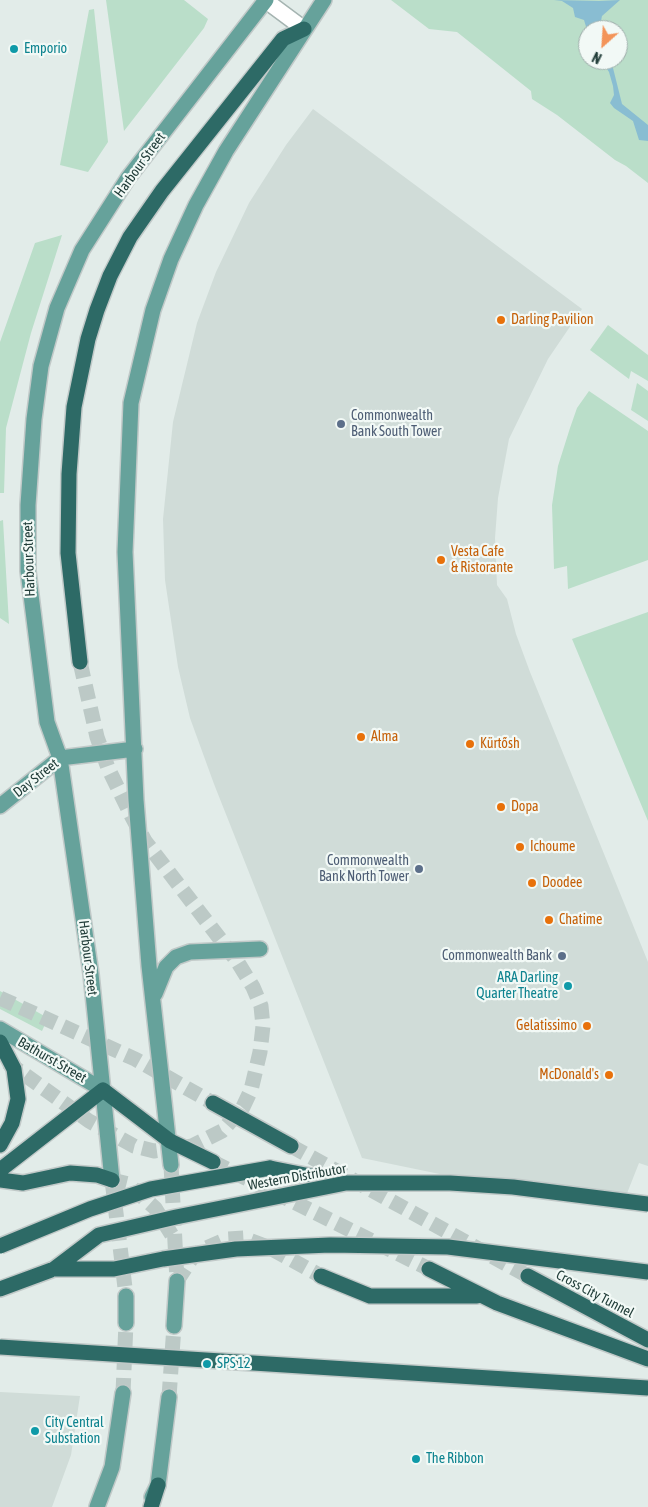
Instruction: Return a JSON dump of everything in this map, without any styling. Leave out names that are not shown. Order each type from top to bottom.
[{"type":"highway","points":[[80,662],[68,553],[69,474],[74,407],[88,339],[97,310],[110,276],[130,237],[162,191],[283,39],[304,29]]},
{"type":"highway","points":[[0,1042],[14,1069],[18,1099],[12,1123],[0,1145]]},
{"type":"highway","points":[[0,1170],[103,1090],[170,1141],[213,1162]]},
{"type":"highway","points":[[213,1103],[291,1146]]},
{"type":"highway","points":[[0,1246],[90,1209],[151,1189],[270,1168],[346,1183]]},
{"type":"highway","points":[[0,1180],[23,1183],[70,1173],[97,1175],[112,1180]]},
{"type":"highway","name":"Western Distributor","points":[[0,1289],[54,1269],[98,1236],[176,1217],[346,1183],[450,1183],[513,1187],[648,1204]]},
{"type":"highway","points":[[54,1269],[114,1270],[163,1259],[236,1249],[330,1245],[448,1247],[648,1272]]},
{"type":"highway","points":[[429,1269],[484,1297],[546,1323],[648,1360]]},
{"type":"highway","points":[[321,1276],[370,1296],[484,1297]]},
{"type":"highway","name":"Cross City Tunnel","points":[[528,1276],[648,1340]]},
{"type":"highway","points":[[0,1347],[648,1388]]},
{"type":"highway","points":[[151,1507],[158,1484]]},
{"type":"main road","name":"Harbour Street","points":[[112,1180],[91,974],[60,758],[48,722],[28,572],[29,486],[34,419],[42,366],[57,308],[82,250],[128,178],[266,0]]},
{"type":"main road","points":[[171,1165],[136,800],[125,552],[131,403],[153,310],[171,259],[196,204],[226,151],[324,0]]},
{"type":"main road","name":"Day Street","points":[[0,806],[60,758],[135,749]]},
{"type":"main road","points":[[154,1001],[166,966],[176,957],[190,952],[260,949]]},
{"type":"main road","name":"Bathurst Street","points":[[0,1030],[103,1090]]},
{"type":"main road","points":[[174,1326],[177,1281]]},
{"type":"main road","points":[[126,1296],[126,1323]]},
{"type":"main road","points":[[97,1507],[112,1467],[122,1393]]},
{"type":"main road","points":[[147,1507],[158,1484],[169,1397]]},
{"type":"street","points":[[266,0],[304,29]]},
{"type":"shaded area","points":[[313,109],[582,309],[548,359],[509,439],[498,498],[495,538],[497,585],[507,599],[516,634],[530,672],[648,962],[648,1166],[639,1163],[622,1206],[527,1192],[362,1158],[214,784],[190,718],[178,667],[165,580],[163,519],[173,422],[197,323],[216,272],[249,203],[286,145]]},
{"type":"shaded area","name":"City Central Substation","points":[[0,1392],[80,1396],[71,1455],[52,1507],[0,1507]]},
{"type":"green space","points":[[106,0],[184,0],[208,19],[204,28],[124,131]]},
{"type":"green space","points":[[391,0],[648,0],[648,183],[557,115],[532,99],[531,91],[457,32],[429,29]]},
{"type":"green space","points":[[94,9],[108,142],[88,172],[60,165],[89,10]]},
{"type":"green space","points":[[62,235],[31,333],[6,428],[4,493],[0,493],[0,342],[35,243]]},
{"type":"green space","points":[[608,325],[648,355],[648,381],[631,371],[629,379],[590,350]]},
{"type":"green space","points":[[637,383],[648,391],[648,421],[631,410]]},
{"type":"green space","points":[[589,391],[648,431],[648,560],[568,589],[567,566],[554,569],[552,505],[558,466],[570,428],[577,408]]},
{"type":"green space","points":[[3,520],[9,624],[0,618],[0,521]]},
{"type":"green space","points":[[648,612],[648,821],[572,639]]},
{"type":"green space","points":[[0,991],[48,1018],[42,1031],[0,1009]]},
{"type":"water","points":[[554,0],[620,0],[602,16],[601,20],[584,20],[575,17],[573,8],[562,1]]},
{"type":"water","points":[[608,70],[614,70],[622,104],[648,125],[648,141],[639,140],[633,121],[610,103],[614,95]]},
{"type":"tunnel","points":[[7,1062],[89,1121],[134,1146],[154,1151],[192,1146],[222,1131],[243,1107],[251,1090],[260,1052],[263,1026],[261,1006],[253,987],[237,961],[145,841],[132,817],[108,768],[97,737],[80,662]]},
{"type":"tunnel","points":[[0,998],[135,1059],[213,1103]]},
{"type":"tunnel","points":[[291,1146],[528,1276]]},
{"type":"tunnel","points":[[213,1162],[429,1269]]},
{"type":"tunnel","points":[[171,1165],[177,1281]]},
{"type":"tunnel","points":[[112,1180],[126,1296]]},
{"type":"tunnel","points":[[112,1180],[128,1184],[155,1208],[175,1240]]},
{"type":"tunnel","points":[[177,1281],[192,1258],[202,1250],[227,1239],[244,1238],[270,1248],[321,1276]]},
{"type":"tunnel","points":[[123,1393],[126,1323]]},
{"type":"tunnel","points":[[169,1397],[174,1326]]},
{"type":"place","name":"Emporio","points":[[14,49]]},
{"type":"place","name":"Darling Pavilion","points":[[501,320]]},
{"type":"place","name":"Commonwealth Bank South Tower","points":[[341,424]]},
{"type":"place","name":"Vesta Cafe & Ristorante","points":[[441,560]]},
{"type":"place","name":"Alma","points":[[361,737]]},
{"type":"place","name":"Kürtősh","points":[[470,744]]},
{"type":"place","name":"Dopa","points":[[501,807]]},
{"type":"place","name":"Ichoume","points":[[520,847]]},
{"type":"place","name":"Commonwealth Bank North Tower","points":[[419,869]]},
{"type":"place","name":"Doodee","points":[[532,883]]},
{"type":"place","name":"Chatime","points":[[549,920]]},
{"type":"place","name":"Commonwealth Bank","points":[[562,956]]},
{"type":"place","name":"ARA Darling Quarter Theatre","points":[[568,986]]},
{"type":"place","name":"Gelatissimo","points":[[587,1026]]},
{"type":"place","name":"McDonald's","points":[[609,1075]]},
{"type":"place","name":"SPS 12","points":[[207,1364]]},
{"type":"place","name":"City Central Substation","points":[[35,1431]]},
{"type":"place","name":"The Ribbon","points":[[416,1459]]}]
